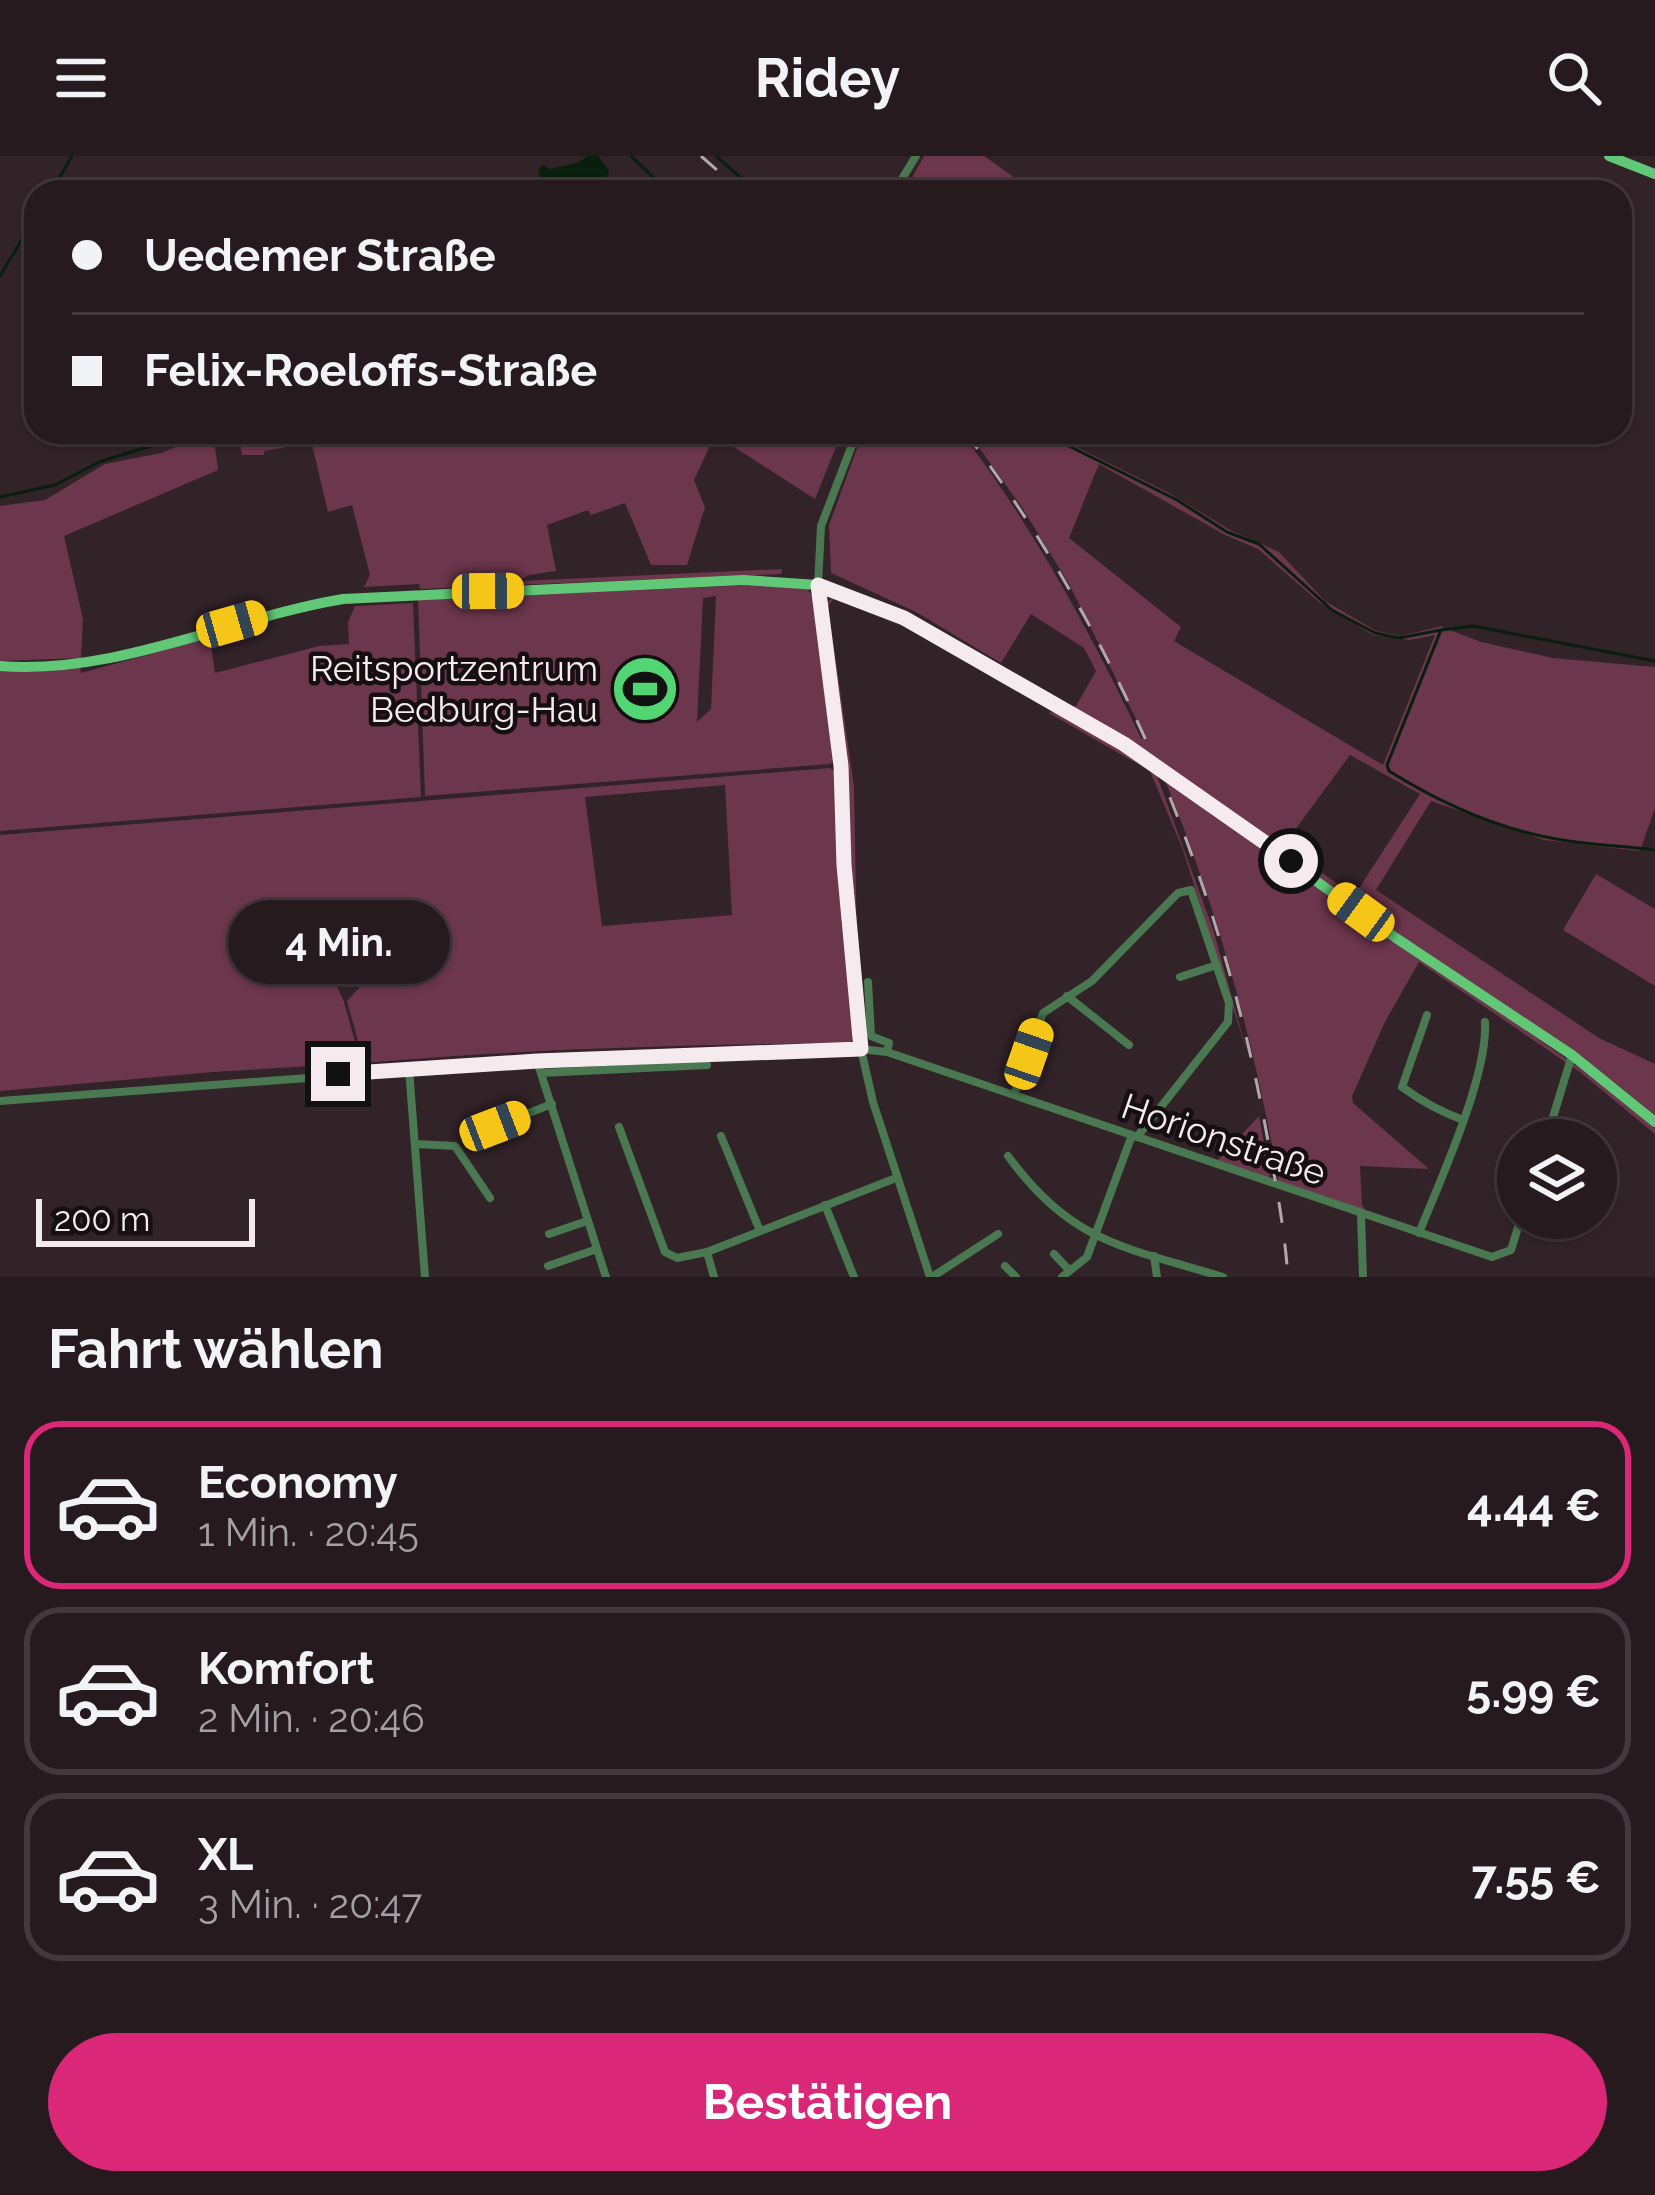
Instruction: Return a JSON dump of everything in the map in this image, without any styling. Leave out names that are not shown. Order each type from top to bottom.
[{"type":"main road","points":[[1610,156],[1655,174]]},
{"type":"main road","points":[[0,666],[62,665],[110,657],[288,608],[343,599],[744,580],[838,590],[924,628],[1155,763],[1396,938],[1572,1055],[1655,1122]]},
{"type":"street","points":[[852,444],[821,526],[818,585],[841,766],[846,889],[861,1049],[896,1178],[931,1277],[998,1234]]},
{"type":"street","points":[[1014,1095],[1043,1013],[1092,981],[1185,889],[1195,894],[1229,1003],[1228,1022],[1135,1136],[1087,1257],[1065,1274],[1054,1254]]},
{"type":"street","points":[[1180,977],[1217,965]]},
{"type":"street","points":[[868,982],[871,1036],[889,1043],[886,1052]]},
{"type":"street","points":[[1067,996],[1129,1045]]},
{"type":"street","points":[[1427,1015],[1402,1087],[1425,1098],[1436,1110],[1463,1120]]},
{"type":"street","points":[[1419,1233],[1463,1120],[1485,1022]]},
{"type":"street","name":"Horionstraße","points":[[705,1054],[886,1052],[1492,1257],[1510,1250],[1514,1239]]},
{"type":"street","points":[[0,1101],[537,1061],[705,1054],[707,1065],[541,1073]]},
{"type":"street","points":[[1552,1119],[1572,1055]]},
{"type":"street","points":[[537,1061],[606,1277]]},
{"type":"street","points":[[409,1069],[425,1277]]},
{"type":"street","points":[[495,1126],[552,1104]]},
{"type":"street","points":[[620,1127],[665,1252],[677,1258],[707,1252],[896,1178]]},
{"type":"street","points":[[721,1136],[760,1231]]},
{"type":"street","points":[[415,1144],[455,1146],[490,1198]]},
{"type":"street","points":[[1008,1156],[1042,1198],[1096,1238],[1222,1277]]},
{"type":"street","points":[[825,1205],[854,1277]]},
{"type":"street","points":[[1361,1214],[1363,1277]]},
{"type":"street","points":[[549,1234],[587,1221]]},
{"type":"street","points":[[548,1266],[597,1249]]},
{"type":"street","points":[[707,1252],[715,1277]]},
{"type":"street","points":[[1154,1256],[1156,1277]]},
{"type":"street","points":[[1005,1266],[1016,1277]]},
{"type":"shaded area","points":[[598,156],[609,170],[606,180],[542,180],[538,170],[543,165],[550,169]]},
{"type":"shaded area","points":[[924,156],[984,156],[1018,180],[911,180]]},
{"type":"shaded area","points":[[183,444],[215,444],[218,470],[64,536],[83,619],[81,658],[0,661],[0,506],[45,500],[105,464]]},
{"type":"shaded area","points":[[240,444],[293,444],[264,451],[264,455],[242,455]]},
{"type":"shaded area","points":[[312,444],[711,444],[694,480],[705,507],[687,565],[651,565],[625,503],[547,525],[556,571],[528,575],[520,581],[782,569],[781,574],[420,589],[419,584],[364,587],[370,575],[352,505],[328,512]]},
{"type":"shaded area","points":[[729,444],[837,444],[815,499]]},
{"type":"shaded area","points":[[859,444],[970,444],[1036,542],[1141,738],[1147,741],[1069,584],[977,444],[1070,444],[1279,552],[1325,601],[1376,631],[1400,636],[1443,626],[1442,631],[1553,658],[1655,667],[1655,808],[1640,851],[1544,840],[1431,801],[1376,890],[1599,1038],[1655,1064],[1655,1116],[1574,1053],[1206,797],[1066,708],[1076,706],[1096,671],[1084,648],[1031,614],[1001,663],[916,612],[831,573],[829,525]],"holes":[[[1099,464],[1258,549],[1319,602],[1373,635],[1410,640],[1435,635],[1383,765],[1174,641],[1181,627],[1069,538]],[[1350,755],[1420,794],[1354,896],[1284,845]]]},
{"type":"shaded area","points":[[780,584],[806,587],[813,597],[837,757],[830,764],[425,796],[418,599]],"holes":[[[716,596],[711,709],[697,722],[703,598]]]},
{"type":"shaded area","points":[[835,596],[828,607],[854,787],[857,949],[865,1038],[851,922],[841,735],[826,603]]},
{"type":"shaded area","points":[[413,603],[421,797],[0,831],[0,671],[80,667],[81,673],[210,638],[215,673],[319,646],[349,644],[348,622],[355,606]]},
{"type":"shaded area","points":[[1058,711],[1154,767],[1585,1072],[1655,1128],[1655,1134],[1580,1072],[1419,962],[1352,1096],[1353,1103],[1429,1169],[1360,1166],[1366,1211],[1279,1184],[1233,979],[1165,780],[1157,776],[1213,929],[1247,1052],[1183,850],[1150,771],[1049,713]]},
{"type":"shaded area","points":[[830,768],[837,773],[852,1041],[840,1046],[601,1049],[364,1063],[347,1001],[369,977],[353,902],[342,904],[341,897],[318,902],[319,910],[308,913],[305,900],[291,904],[306,945],[316,949],[321,974],[330,971],[344,1002],[361,1063],[0,1091],[0,835]],"holes":[[[725,785],[732,915],[602,926],[585,797]]]},
{"type":"shaded area","points":[[1596,874],[1655,909],[1655,986],[1563,930]]},
{"type":"shaded area","points":[[1259,1116],[1271,1182],[1217,1161]]},
{"type":"waterway","points":[[58,180],[72,156]]},
{"type":"waterway","points":[[631,156],[656,180]]},
{"type":"waterway","points":[[716,156],[743,180]]},
{"type":"waterway","points":[[0,276],[24,236]]},
{"type":"waterway","points":[[0,497],[55,485],[99,462],[157,444]]},
{"type":"waterway","points":[[1065,444],[1177,500],[1227,532],[1259,544],[1332,610],[1375,633],[1399,638],[1441,630],[1387,765],[1389,771],[1450,805],[1516,830],[1573,842],[1655,850]]},
{"type":"waterway","points":[[1441,630],[1473,626],[1655,661]]},
{"type":"railway","points":[[701,156],[728,180]]},
{"type":"railway","points":[[974,444],[1069,588],[1153,756],[1187,843],[1243,1023],[1274,1175],[1288,1277]]},
{"type":"place","name":"Reitsportzentrum Bedburg-Hau","points":[[645,689]]},
{"type":"route","points":[[338,1074],[861,1049],[844,865],[841,766],[818,585],[924,628],[1124,744],[1291,861]]}]
